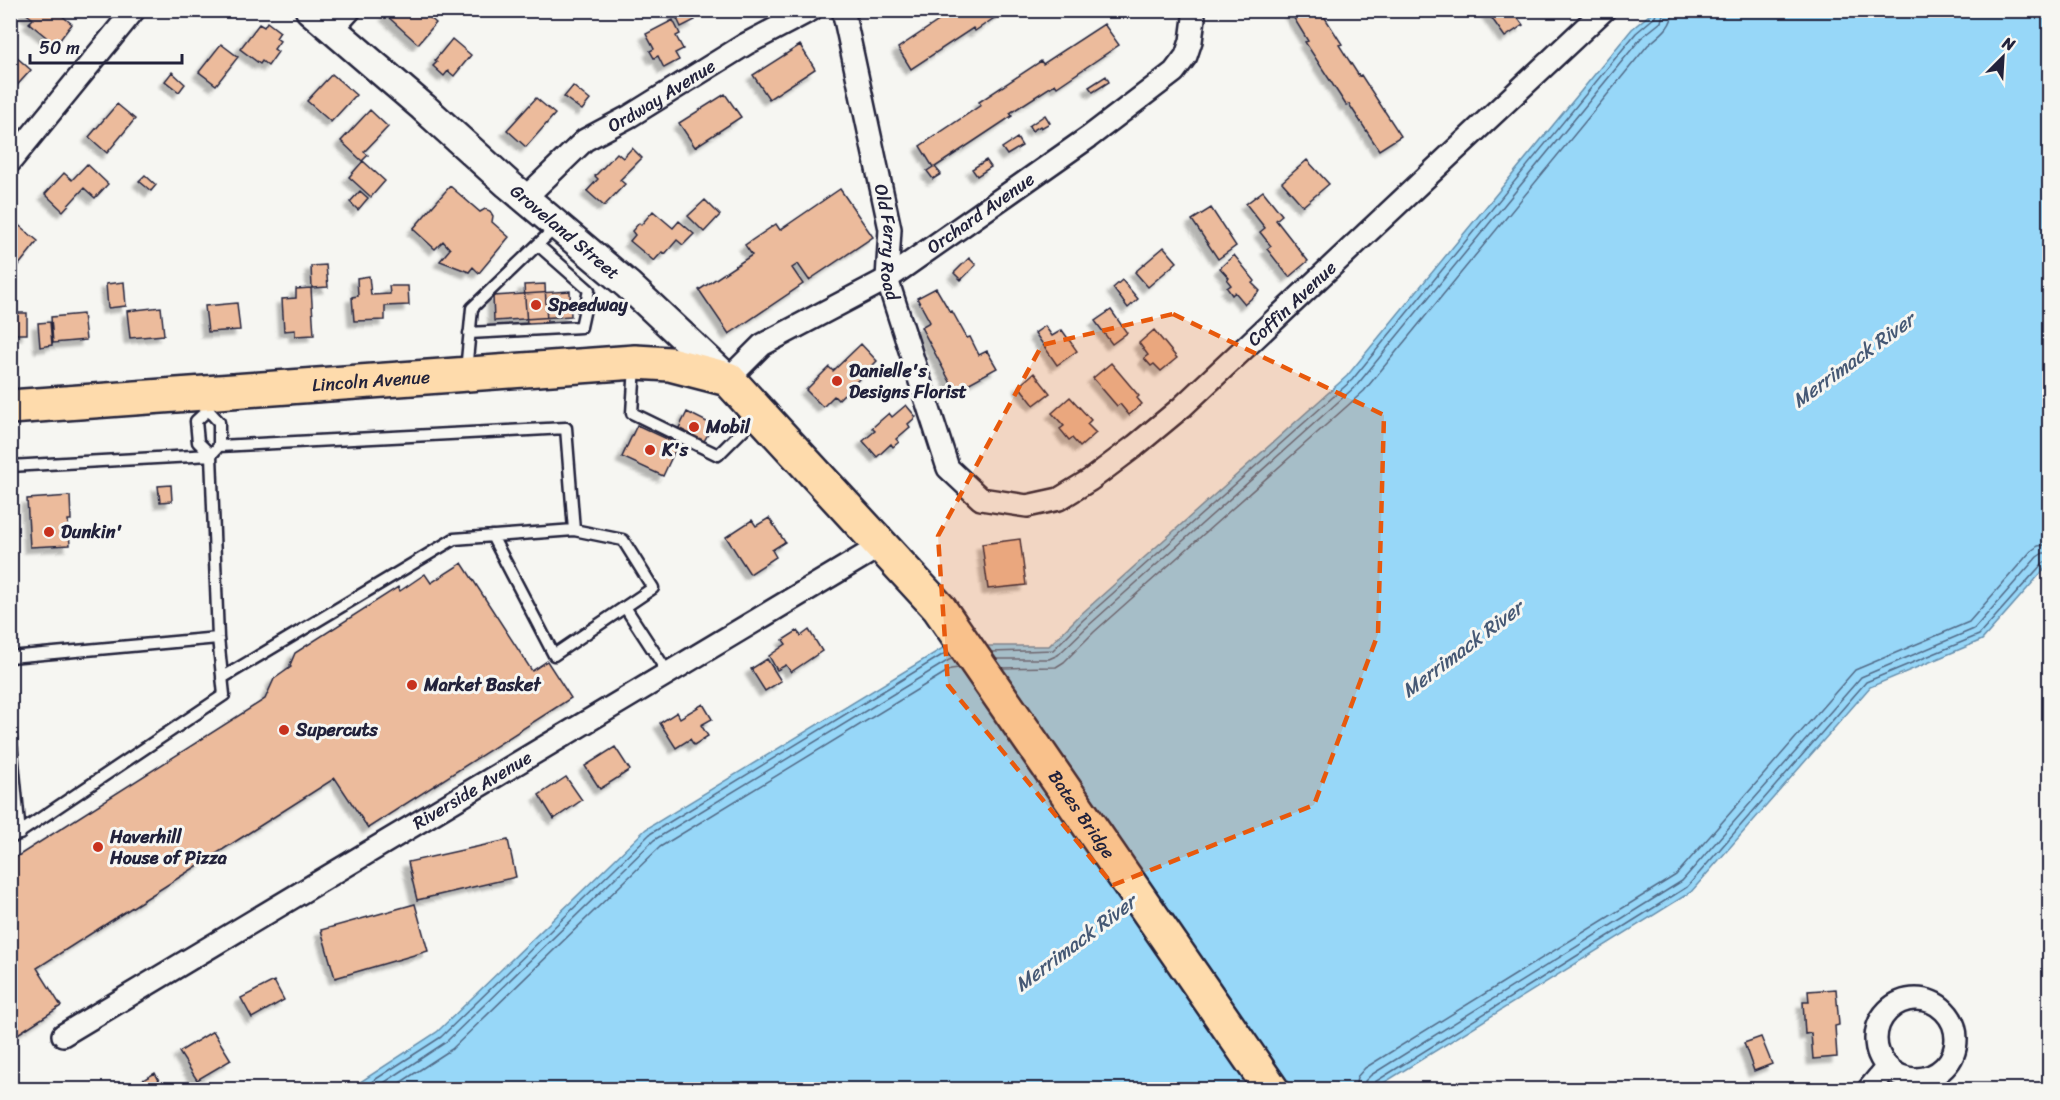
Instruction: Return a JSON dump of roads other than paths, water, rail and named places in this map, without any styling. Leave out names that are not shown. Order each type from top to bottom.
[{"type":"main road","name":"Groveland Street","points":[[310,10],[341,20],[525,198],[548,235],[628,285],[728,379],[882,545]]},
{"type":"main road","name":"Lincoln Avenue","points":[[10,406],[208,401],[466,375],[635,362],[670,364],[728,379]]},
{"type":"main road","name":"Bates Bridge","points":[[882,545],[939,608],[1272,1089]]},
{"type":"street","points":[[10,162],[134,10]]},
{"type":"street","name":"Ordway Avenue","points":[[525,198],[585,140],[630,116],[746,44],[811,10]]},
{"type":"street","name":"Old Ferry Road","points":[[843,10],[890,229],[887,279],[948,468]]},
{"type":"street","name":"Orchard Avenue","points":[[728,379],[762,345],[887,279],[1089,137],[1174,72],[1186,56],[1191,41],[1193,10]]},
{"type":"street","name":"Coffin Avenue","points":[[948,468],[981,499],[1027,507],[1059,500],[1090,480],[1136,447],[1182,407],[1604,10]]},
{"type":"street","name":"Riverside Avenue","points":[[63,1035],[882,545]]},
{"type":"street","points":[[1868,1089],[1887,1067]]},
{"type":"lane","points":[[466,375],[469,333],[472,308],[548,235],[589,290],[581,327],[469,333]]},
{"type":"lane","points":[[635,362],[632,413],[718,456],[759,413]]},
{"type":"lane","points":[[10,466],[211,455],[219,446],[219,422],[208,401]]},
{"type":"lane","points":[[15,836],[224,695],[218,638],[211,455],[198,442],[196,421],[208,401]]},
{"type":"lane","points":[[219,446],[566,428],[574,530]]},
{"type":"lane","points":[[222,678],[454,538],[574,530],[623,540],[653,588],[554,655],[492,536]]},
{"type":"lane","points":[[625,607],[668,673]]},
{"type":"lane","points":[[10,657],[218,638]]},
{"type":"lane","points":[[10,730],[15,836]]},
{"type":"water","name":"Merrimack River","points":[[1654,11],[2049,11],[2049,564],[1982,640],[1870,687],[1691,892],[1374,1089],[348,1090],[437,1032],[646,829],[946,646],[1049,646],[1079,616],[1347,376],[1632,29]]},
{"type":"place","name":"Speedway","points":[[536,305]]},
{"type":"place","name":"Danielle's Designs Florist","points":[[837,381]]},
{"type":"place","name":"Mobil","points":[[694,427]]},
{"type":"place","name":"K's","points":[[650,450]]},
{"type":"place","name":"Dunkin'","points":[[49,532]]},
{"type":"place","name":"Market Basket","points":[[412,685]]},
{"type":"place","name":"Supercuts","points":[[284,730]]},
{"type":"place","name":"Haverhill House of Pizza","points":[[98,847]]}]
